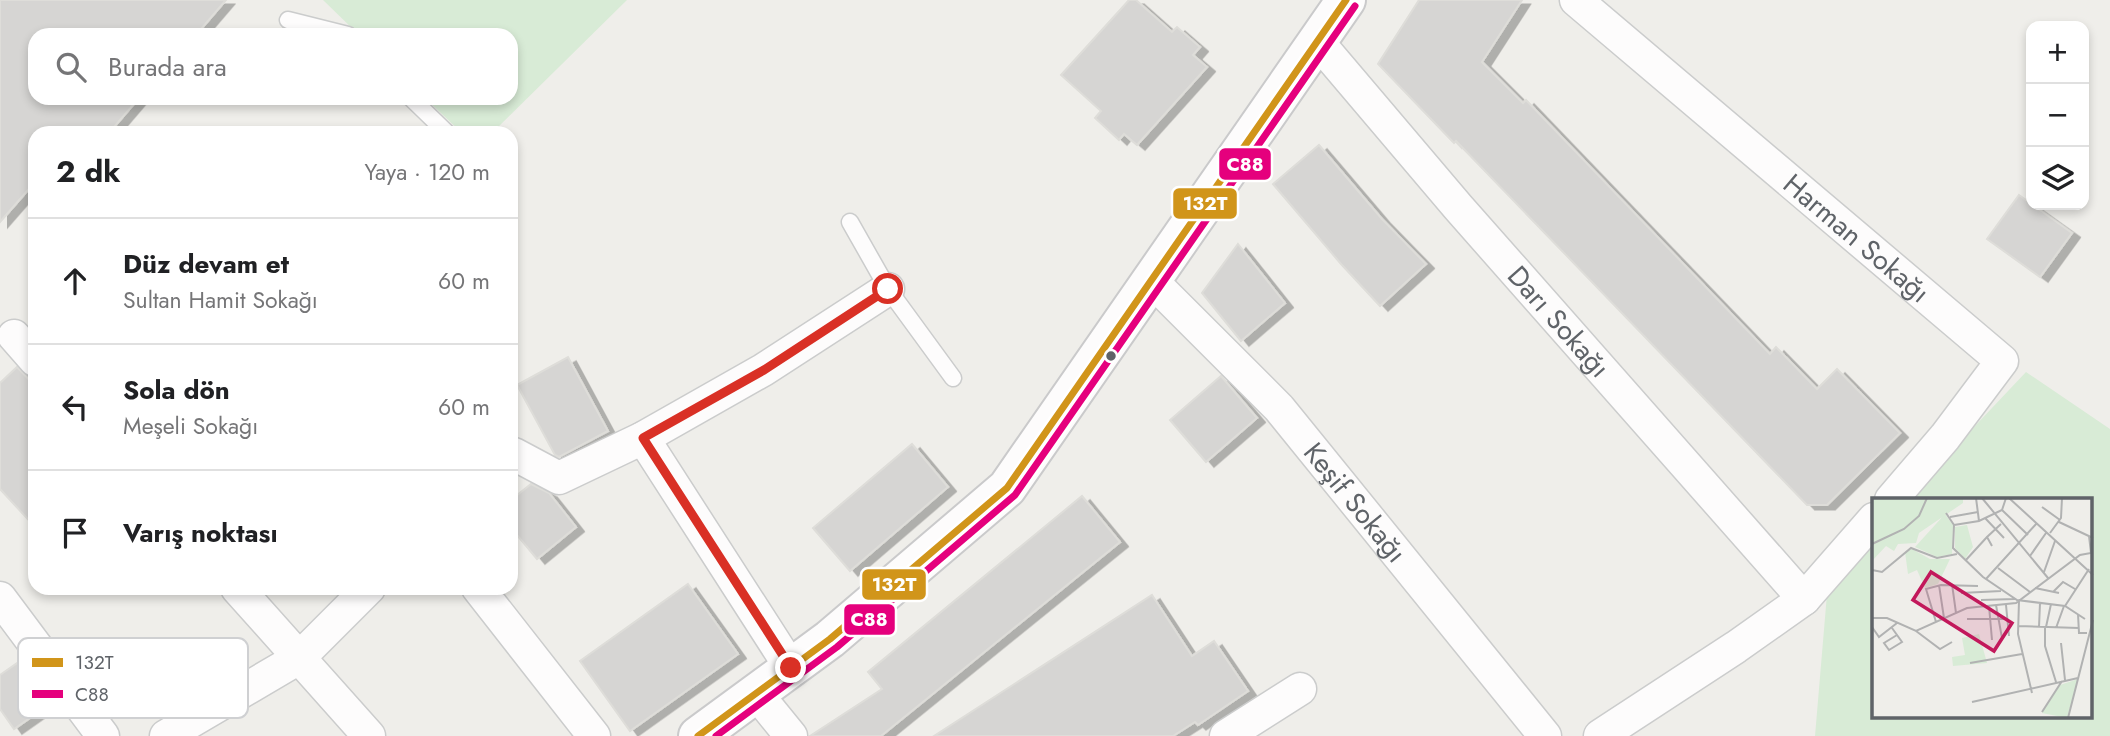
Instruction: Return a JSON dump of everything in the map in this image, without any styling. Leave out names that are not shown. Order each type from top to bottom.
[{"type":"street","points":[[698,736],[830,639],[1007,488],[1346,0]]},
{"type":"street","name":"Harman Sokağı","points":[[1576,0],[2001,361],[1945,437],[1893,498]]},
{"type":"street","name":"Darı Sokağı","points":[[1318,42],[1458,207],[1804,599]]},
{"type":"street","name":"Keşif Sokağı","points":[[1152,281],[1279,408],[1545,736]]},
{"type":"street","points":[[518,456],[559,478],[643,438],[764,370],[888,289]]},
{"type":"street","points":[[14,336],[28,352]]},
{"type":"street","points":[[643,438],[791,668]]},
{"type":"street","points":[[1600,736],[1804,599],[1872,521]]},
{"type":"street","points":[[243,595],[369,736]]},
{"type":"street","points":[[248,688],[299,658],[362,595]]},
{"type":"street","points":[[483,595],[594,736]]},
{"type":"street","points":[[0,598],[30,638]]},
{"type":"street","points":[[1226,736],[1300,689]]},
{"type":"street","points":[[756,693],[791,736]]},
{"type":"street","points":[[90,718],[103,736]]},
{"type":"street","points":[[166,736],[197,718]]},
{"type":"lane","points":[[288,20],[320,28]]},
{"type":"lane","points":[[418,105],[440,126]]},
{"type":"lane","points":[[850,222],[888,289],[953,378]]},
{"type":"green space","points":[[323,0],[627,0],[499,126],[455,126],[432,105],[518,105],[518,28],[352,28]]},
{"type":"green space","points":[[2026,372],[2110,429],[2110,736],[1815,736],[1827,594],[1872,536],[1872,718],[2092,718],[2092,498],[1907,498]]},
{"type":"building","points":[[0,0],[226,0],[202,28],[28,28],[28,105],[133,105],[115,126],[28,126],[28,190],[0,222]]},
{"type":"building","points":[[1129,0],[1136,0],[1172,32],[1177,27],[1200,47],[1193,55],[1207,67],[1137,145],[1124,134],[1119,140],[1095,118],[1101,111],[1061,75]]},
{"type":"building","points":[[1419,0],[1522,0],[1482,62],[1523,103],[1526,100],[1770,354],[1776,347],[1817,389],[1837,369],[1900,433],[1827,505],[1807,505],[1456,141],[1454,143],[1378,64]]},
{"type":"building","points":[[1319,145],[1382,219],[1426,264],[1380,306],[1273,184]]},
{"type":"building","points":[[2019,195],[2026,200],[2026,210],[2040,210],[2072,233],[2040,277],[1987,239]]},
{"type":"building","points":[[1238,244],[1285,303],[1241,341],[1202,293]]},
{"type":"building","points":[[568,357],[608,431],[559,457],[555,455],[518,384]]},
{"type":"building","points":[[17,367],[28,379],[28,519],[0,489],[0,383]]},
{"type":"building","points":[[1221,376],[1257,418],[1206,462],[1170,420]]},
{"type":"building","points":[[912,444],[948,487],[850,571],[813,528]]},
{"type":"building","points":[[531,484],[549,493],[576,527],[537,559],[518,536],[518,494]]},
{"type":"building","points":[[1082,496],[1120,542],[881,736],[810,736],[882,689],[868,672]]},
{"type":"building","points":[[688,584],[738,654],[630,731],[580,661]]},
{"type":"building","points":[[1152,595],[1192,656],[1214,641],[1248,691],[1198,725],[1195,722],[1173,736],[934,736]]},
{"type":"building","points":[[18,662],[18,718],[30,718],[14,729],[0,709],[0,675]]},
{"type":"transit line","name":"132T","points":[[698,736],[830,639],[1007,488],[1346,0]]},
{"type":"transit line","name":"C88","points":[[716,736],[837,647],[1015,495],[1355,6]]},
{"type":"route","points":[[791,668],[643,438],[764,370],[888,289]]}]
